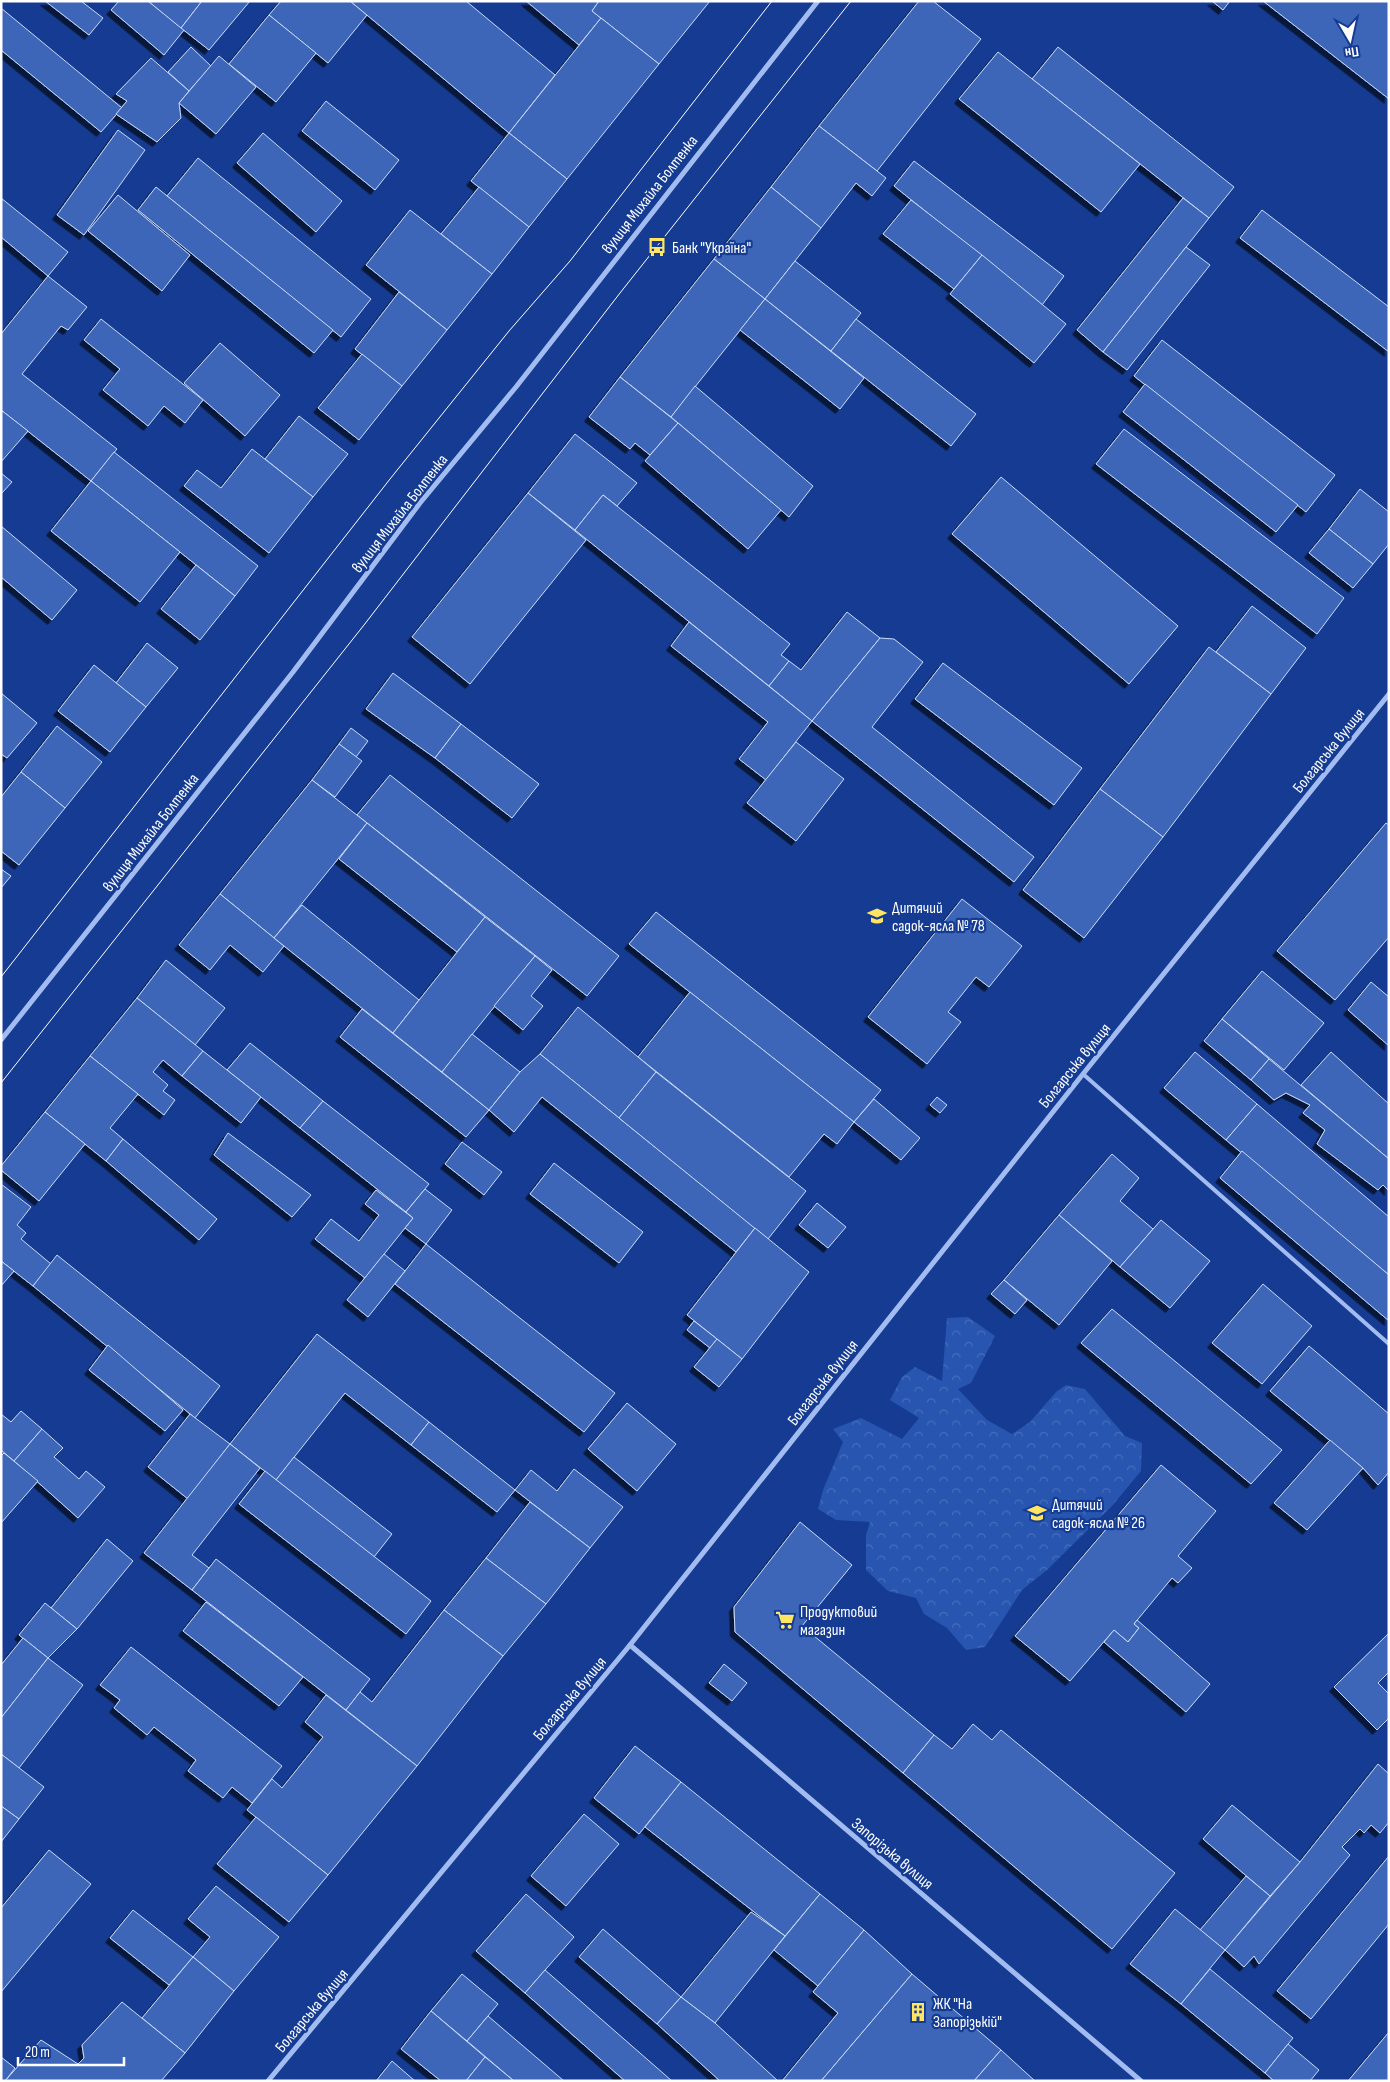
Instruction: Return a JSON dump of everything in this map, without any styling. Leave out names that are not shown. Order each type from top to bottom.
[{"type":"street","name":"вулиця Михайла Болтенка","points":[[1,1040],[293,672],[420,503],[516,387],[818,1]]},
{"type":"street","name":"Болгарська вулиця","points":[[268,2081],[630,1645],[1083,1074],[1389,694]]},
{"type":"street","name":"Запорізька вулиця","points":[[630,1645],[1141,2081]]},
{"type":"lane","points":[[1083,1074],[1389,1344]]},
{"type":"green space","points":[[968,1317],[995,1336],[971,1383],[958,1389],[987,1420],[1012,1434],[1030,1422],[1056,1392],[1066,1385],[1085,1389],[1125,1436],[1142,1443],[1141,1471],[1112,1506],[1047,1570],[1022,1590],[985,1647],[966,1650],[947,1628],[924,1614],[916,1598],[888,1591],[866,1570],[866,1535],[870,1522],[836,1520],[818,1509],[823,1490],[843,1442],[833,1429],[861,1418],[902,1439],[919,1418],[890,1400],[902,1377],[915,1367],[942,1381],[947,1318]]},
{"type":"building","points":[[45,1],[81,1],[103,18],[89,35]]},
{"type":"building","points":[[119,1],[148,1],[184,30],[164,55],[111,10]]},
{"type":"building","points":[[148,1],[202,1],[181,28]]},
{"type":"building","points":[[202,1],[250,1],[209,50],[181,28]]},
{"type":"building","points":[[281,1],[350,1],[367,15],[328,63],[269,15]]},
{"type":"building","points":[[350,1],[466,1],[555,75],[509,133]]},
{"type":"building","points":[[526,1],[599,1],[592,11],[601,18],[579,45]]},
{"type":"building","points":[[599,1],[710,1],[659,64],[592,11]]},
{"type":"building","points":[[919,1],[933,1],[981,39],[877,171],[819,126]]},
{"type":"building","points":[[1212,1],[1230,1],[1223,10]]},
{"type":"building","points":[[1263,1],[1389,1],[1389,99]]},
{"type":"building","points":[[1,8],[122,108],[101,132],[1,50]]},
{"type":"building","points":[[269,15],[316,53],[276,102],[229,64]]},
{"type":"building","points":[[601,18],[659,64],[567,179],[509,133]]},
{"type":"building","points":[[191,47],[211,66],[189,91],[168,72]]},
{"type":"building","points":[[1058,47],[1234,187],[1209,218],[1032,79]]},
{"type":"building","points":[[998,52],[1140,164],[1101,212],[959,99]]},
{"type":"building","points":[[219,56],[256,87],[216,134],[179,103]]},
{"type":"building","points":[[151,58],[189,91],[179,103],[181,118],[157,142],[116,114],[127,101],[116,94]]},
{"type":"building","points":[[326,101],[399,160],[375,190],[302,131]]},
{"type":"building","points":[[819,126],[886,178],[872,196],[856,183],[821,228],[771,187]]},
{"type":"building","points":[[118,130],[145,150],[84,235],[57,215]]},
{"type":"building","points":[[263,133],[342,201],[316,232],[237,163]]},
{"type":"building","points":[[509,133],[567,179],[529,227],[471,181]]},
{"type":"building","points":[[198,158],[371,299],[341,337],[167,196]]},
{"type":"building","points":[[914,161],[1064,276],[1042,305],[894,186]]},
{"type":"building","points":[[156,187],[333,330],[314,353],[138,210]]},
{"type":"building","points":[[479,187],[529,227],[492,274],[441,234]]},
{"type":"building","points":[[771,187],[821,228],[765,299],[714,259]]},
{"type":"building","points":[[118,195],[190,255],[162,291],[88,231]]},
{"type":"building","points":[[1,198],[68,252],[48,276],[1,237]]},
{"type":"building","points":[[1183,198],[1209,218],[1103,352],[1077,330]]},
{"type":"building","points":[[911,200],[982,255],[954,289],[883,234]]},
{"type":"building","points":[[410,210],[492,274],[447,330],[366,265]]},
{"type":"building","points":[[1262,210],[1389,307],[1389,352],[1240,238]]},
{"type":"building","points":[[1186,247],[1210,265],[1127,370],[1103,352]]},
{"type":"building","points":[[982,255],[1066,324],[1034,363],[950,294]]},
{"type":"building","points":[[714,259],[765,299],[671,417],[620,377]]},
{"type":"building","points":[[795,261],[861,313],[831,351],[765,299]]},
{"type":"building","points":[[48,276],[87,307],[68,330],[61,326],[22,374],[117,449],[91,481],[1,410],[1,334]]},
{"type":"building","points":[[399,292],[447,330],[402,386],[355,349]]},
{"type":"building","points":[[765,299],[864,378],[840,409],[740,330]]},
{"type":"building","points":[[101,319],[203,400],[185,423],[164,406],[148,426],[103,390],[120,369],[84,340]]},
{"type":"building","points":[[856,319],[976,414],[951,446],[831,351]]},
{"type":"building","points":[[1162,340],[1335,475],[1306,512],[1134,376]]},
{"type":"building","points":[[220,343],[280,395],[245,436],[184,383]]},
{"type":"building","points":[[362,354],[402,386],[359,440],[318,408]]},
{"type":"building","points":[[620,377],[678,423],[650,455],[635,443],[630,449],[589,417]]},
{"type":"building","points":[[1145,384],[1298,505],[1276,532],[1123,412]]},
{"type":"building","points":[[695,386],[813,486],[789,517],[671,417]]},
{"type":"building","points":[[1,410],[28,431],[1,462]]},
{"type":"building","points":[[299,416],[348,454],[313,497],[265,459]]},
{"type":"building","points":[[678,423],[781,510],[748,549],[645,461]]},
{"type":"building","points":[[1124,429],[1344,598],[1317,634],[1096,464]]},
{"type":"building","points":[[575,434],[637,483],[617,506],[603,495],[575,530],[528,493]]},
{"type":"building","points":[[252,449],[313,497],[269,553],[184,486],[197,470],[221,488]]},
{"type":"building","points":[[114,452],[258,566],[235,596],[91,481]]},
{"type":"building","points":[[1,473],[12,482],[1,494]]},
{"type":"building","points":[[1001,477],[1178,626],[1129,684],[952,534]]},
{"type":"building","points":[[91,481],[180,552],[140,602],[51,531]]},
{"type":"building","points":[[1360,489],[1389,512],[1389,544],[1373,564],[1329,529]]},
{"type":"building","points":[[528,493],[586,540],[470,684],[412,637]]},
{"type":"building","points":[[603,495],[790,644],[781,655],[789,661],[769,686],[575,530]]},
{"type":"building","points":[[1,526],[77,590],[52,620],[1,577]]},
{"type":"building","points":[[1329,529],[1373,564],[1353,588],[1309,553]]},
{"type":"building","points":[[196,565],[235,596],[200,640],[161,609]]},
{"type":"building","points":[[1252,606],[1306,648],[1271,694],[1216,652]]},
{"type":"building","points":[[847,612],[880,638],[812,721],[769,686],[789,661],[801,670]]},
{"type":"building","points":[[689,622],[812,721],[766,780],[739,759],[768,722],[671,646]]},
{"type":"building","points":[[880,638],[894,639],[923,662],[872,727],[1034,857],[1014,882],[812,721]]},
{"type":"building","points":[[147,643],[178,668],[146,707],[116,683]]},
{"type":"building","points":[[1209,647],[1271,694],[1163,837],[1100,789]]},
{"type":"building","points":[[943,663],[1082,768],[1054,805],[915,699]]},
{"type":"building","points":[[94,665],[146,707],[110,752],[58,711]]},
{"type":"building","points":[[393,673],[461,724],[435,758],[366,709]]},
{"type":"building","points":[[1,693],[37,723],[7,758],[1,754]]},
{"type":"building","points":[[461,724],[539,784],[512,818],[435,758]]},
{"type":"building","points":[[57,726],[102,762],[65,808],[21,772]]},
{"type":"building","points":[[351,728],[368,741],[356,757],[339,744]]},
{"type":"building","points":[[796,742],[844,779],[796,841],[747,803]]},
{"type":"building","points":[[339,744],[362,761],[335,797],[312,780]]},
{"type":"building","points":[[21,772],[65,808],[19,865],[1,851],[1,797]]},
{"type":"building","points":[[390,775],[619,956],[587,996],[357,815]]},
{"type":"building","points":[[312,780],[367,823],[274,938],[220,894]]},
{"type":"building","points":[[1100,789],[1163,837],[1084,938],[1023,890]]},
{"type":"building","points":[[367,823],[485,917],[457,952],[339,859]]},
{"type":"building","points":[[1386,823],[1389,825],[1389,937],[1335,1000],[1277,951]]},
{"type":"building","points":[[1,869],[11,876],[1,888]]},
{"type":"building","points":[[220,894],[284,946],[263,972],[230,945],[210,970],[179,945]]},
{"type":"building","points":[[962,899],[1022,946],[989,987],[976,977],[948,1012],[961,1022],[927,1064],[868,1017]]},
{"type":"building","points":[[302,905],[419,1000],[393,1033],[274,938]]},
{"type":"building","points":[[656,912],[881,1090],[854,1122],[629,944]]},
{"type":"building","points":[[485,917],[535,956],[442,1072],[393,1033]]},
{"type":"building","points":[[535,956],[552,970],[531,996],[543,1006],[523,1030],[494,1006]]},
{"type":"building","points":[[166,960],[225,1008],[195,1045],[137,998]]},
{"type":"building","points":[[1262,971],[1324,1023],[1284,1070],[1222,1019]]},
{"type":"building","points":[[1371,982],[1389,997],[1389,1046],[1348,1010]]},
{"type":"building","points":[[690,992],[854,1122],[837,1144],[824,1134],[789,1177],[638,1057]]},
{"type":"building","points":[[137,998],[203,1051],[182,1076],[163,1060],[153,1072],[168,1085],[163,1091],[175,1100],[164,1115],[90,1056]]},
{"type":"building","points":[[578,1007],[656,1072],[619,1118],[540,1054]]},
{"type":"building","points":[[362,1009],[489,1110],[466,1137],[340,1037]]},
{"type":"building","points":[[1222,1019],[1269,1059],[1251,1080],[1204,1041]]},
{"type":"building","points":[[472,1034],[520,1072],[489,1110],[442,1072]]},
{"type":"building","points":[[250,1043],[323,1101],[300,1128],[227,1070]]},
{"type":"building","points":[[203,1051],[261,1097],[241,1123],[182,1076]]},
{"type":"building","points":[[1195,1052],[1257,1104],[1226,1140],[1164,1088]]},
{"type":"building","points":[[1331,1052],[1389,1104],[1389,1159],[1301,1085]]},
{"type":"building","points":[[540,1054],[755,1228],[736,1252],[542,1097],[514,1132],[489,1110],[520,1072]]},
{"type":"building","points":[[90,1056],[138,1094],[110,1128],[123,1139],[106,1161],[45,1112]]},
{"type":"building","points":[[1269,1059],[1389,1159],[1389,1191],[1383,1185],[1378,1190],[1317,1144],[1325,1130],[1303,1113],[1310,1105],[1286,1093],[1274,1100],[1251,1080]]},
{"type":"building","points":[[656,1072],[806,1191],[768,1239],[619,1118]]},
{"type":"building","points":[[937,1097],[947,1105],[940,1113],[930,1105]]},
{"type":"building","points":[[874,1099],[920,1138],[901,1160],[854,1122]]},
{"type":"building","points":[[323,1101],[429,1184],[406,1212],[300,1128]]},
{"type":"building","points":[[1257,1104],[1389,1217],[1389,1275],[1226,1140]]},
{"type":"building","points":[[45,1112],[85,1144],[39,1201],[1,1170],[1,1166]]},
{"type":"building","points":[[228,1133],[311,1195],[292,1217],[214,1155]]},
{"type":"building","points":[[123,1139],[217,1219],[199,1240],[106,1161]]},
{"type":"building","points":[[462,1142],[502,1172],[484,1195],[445,1164]]},
{"type":"building","points":[[1242,1151],[1389,1275],[1389,1321],[1220,1178]]},
{"type":"building","points":[[1112,1154],[1139,1178],[1120,1201],[1153,1229],[1120,1267],[1059,1215]]},
{"type":"building","points":[[554,1163],[643,1232],[619,1263],[530,1194]]},
{"type":"building","points":[[1,1184],[31,1207],[17,1225],[26,1233],[21,1239],[51,1264],[33,1286],[1,1261]]},
{"type":"building","points":[[425,1189],[452,1210],[426,1244],[405,1228],[413,1218],[406,1212]]},
{"type":"building","points":[[376,1190],[413,1218],[365,1278],[315,1239],[331,1219],[359,1241],[379,1215],[365,1204]]},
{"type":"building","points":[[817,1203],[846,1227],[828,1248],[799,1225]]},
{"type":"building","points":[[1059,1215],[1112,1261],[1059,1325],[1004,1280]]},
{"type":"building","points":[[1161,1220],[1210,1261],[1170,1308],[1120,1267]]},
{"type":"building","points":[[755,1228],[809,1272],[742,1359],[687,1315]]},
{"type":"building","points":[[426,1244],[615,1393],[584,1432],[395,1284]]},
{"type":"building","points":[[384,1254],[405,1271],[368,1317],[347,1300]]},
{"type":"building","points":[[57,1255],[220,1386],[195,1418],[33,1286]]},
{"type":"building","points":[[1,1261],[14,1271],[1,1286]]},
{"type":"building","points":[[1004,1280],[1027,1300],[1015,1314],[991,1294]]},
{"type":"building","points":[[1263,1284],[1312,1326],[1262,1384],[1212,1343]]},
{"type":"building","points":[[1112,1309],[1282,1450],[1251,1484],[1081,1343]]},
{"type":"building","points":[[694,1321],[717,1339],[710,1348],[687,1330]]},
{"type":"building","points":[[317,1334],[429,1422],[411,1445],[345,1393],[276,1480],[230,1444]]},
{"type":"building","points":[[717,1339],[742,1359],[719,1387],[694,1367]]},
{"type":"building","points":[[108,1345],[183,1410],[165,1431],[89,1370]]},
{"type":"building","points":[[1309,1346],[1389,1414],[1389,1472],[1378,1485],[1363,1468],[1270,1391]]},
{"type":"building","points":[[627,1403],[676,1444],[637,1491],[588,1449]]},
{"type":"building","points":[[21,1411],[42,1429],[14,1461],[1,1450],[1,1414],[11,1422]]},
{"type":"building","points":[[190,1414],[230,1444],[188,1499],[148,1467]]},
{"type":"building","points":[[429,1422],[515,1490],[497,1512],[411,1445]]},
{"type":"building","points":[[42,1429],[63,1448],[54,1457],[79,1479],[86,1471],[105,1487],[78,1518],[14,1461]]},
{"type":"building","points":[[1330,1440],[1363,1468],[1307,1530],[1274,1503]]},
{"type":"building","points":[[230,1444],[260,1468],[192,1555],[209,1568],[192,1590],[144,1553]]},
{"type":"building","points":[[4,1453],[38,1481],[1,1523],[1,1456]]},
{"type":"building","points":[[294,1457],[392,1534],[374,1557],[276,1480]]},
{"type":"building","points":[[1161,1465],[1216,1511],[1178,1556],[1192,1568],[1178,1583],[1172,1578],[1134,1624],[1139,1628],[1128,1642],[1114,1630],[1070,1681],[1015,1636]]},
{"type":"building","points":[[574,1469],[623,1507],[590,1548],[515,1490],[531,1470],[557,1491]]},
{"type":"building","points":[[265,1471],[431,1601],[406,1634],[239,1504]]},
{"type":"building","points":[[530,1502],[590,1548],[546,1604],[486,1558]]},
{"type":"building","points":[[800,1522],[852,1565],[802,1626],[934,1735],[903,1773],[735,1632],[734,1607]]},
{"type":"building","points":[[107,1539],[133,1561],[77,1629],[51,1608]]},
{"type":"building","points":[[486,1558],[546,1604],[503,1656],[444,1610]]},
{"type":"building","points":[[216,1559],[370,1679],[346,1710],[192,1590]]},
{"type":"building","points":[[206,1602],[303,1677],[279,1706],[183,1631]]},
{"type":"building","points":[[45,1603],[77,1629],[48,1658],[19,1635]]},
{"type":"building","points":[[444,1610],[503,1656],[417,1766],[346,1710],[360,1692],[372,1702]]},
{"type":"building","points":[[1137,1620],[1210,1684],[1186,1712],[1104,1642],[1114,1630],[1128,1642],[1139,1628],[1134,1624]]},
{"type":"building","points":[[1389,1633],[1389,1672],[1378,1683],[1389,1694],[1389,1718],[1377,1730],[1334,1687]]},
{"type":"building","points":[[23,1638],[48,1658],[1,1718],[1,1665]]},
{"type":"building","points":[[131,1647],[282,1766],[252,1803],[232,1787],[223,1798],[188,1771],[196,1760],[154,1727],[147,1735],[114,1708],[120,1700],[100,1685]]},
{"type":"building","points":[[48,1658],[83,1685],[19,1768],[1,1754],[1,1718]]},
{"type":"building","points":[[724,1664],[747,1683],[732,1701],[709,1683]]},
{"type":"building","points":[[326,1695],[417,1766],[328,1875],[247,1810],[272,1779],[282,1788],[323,1737],[305,1722]]},
{"type":"building","points":[[973,1724],[992,1740],[1001,1730],[1175,1873],[1112,1949],[903,1773],[934,1735],[952,1749]]},
{"type":"building","points":[[635,1746],[681,1782],[639,1834],[594,1798]]},
{"type":"building","points":[[1,1754],[44,1787],[19,1819],[1,1806]]},
{"type":"building","points":[[1378,1764],[1389,1774],[1389,1822],[1380,1833],[1371,1825],[1364,1833],[1360,1829],[1342,1847],[1350,1855],[1259,1964],[1254,1956],[1244,1967],[1225,1950],[1300,1862]]},
{"type":"building","points":[[681,1782],[820,1894],[785,1936],[645,1827]]},
{"type":"building","points":[[1232,1805],[1300,1862],[1270,1896],[1203,1839]]},
{"type":"building","points":[[1,1806],[19,1819],[1,1842]]},
{"type":"building","points":[[584,1814],[619,1844],[566,1906],[531,1876]]},
{"type":"building","points":[[256,1817],[328,1875],[289,1922],[217,1864]]},
{"type":"building","points":[[49,1850],[91,1884],[1,1992],[1,1908]]},
{"type":"building","points":[[1389,1856],[1389,1924],[1311,2019],[1277,1991]]},
{"type":"building","points":[[1246,1876],[1270,1896],[1225,1950],[1200,1930]]},
{"type":"building","points":[[216,1886],[279,1937],[234,1991],[193,1957],[210,1937],[188,1919]]},
{"type":"building","points":[[526,1894],[574,1937],[525,1993],[476,1951]]},
{"type":"building","points":[[820,1894],[864,1930],[818,1986],[774,1950]]},
{"type":"building","points":[[1175,1909],[1225,1950],[1181,2004],[1130,1964]]},
{"type":"building","points":[[133,1910],[193,1957],[169,1985],[110,1938]]},
{"type":"building","points":[[751,1912],[785,1936],[715,2023],[681,1997]]},
{"type":"building","points":[[603,1929],[681,1997],[657,2024],[579,1957]]},
{"type":"building","points":[[864,1930],[912,1974],[821,2081],[782,2081],[838,2013],[813,1992]]},
{"type":"building","points":[[193,1957],[234,1991],[185,2053],[142,2018]]},
{"type":"building","points":[[1210,1969],[1293,2038],[1265,2073],[1181,2004]]},
{"type":"building","points":[[545,1970],[672,2081],[625,2081],[525,1993]]},
{"type":"building","points":[[462,1974],[498,2004],[467,2041],[431,2011]]},
{"type":"building","name":"ЖК \"На Запорізькій\"","points":[[912,1974],[1001,2050],[974,2081],[821,2081]]},
{"type":"building","points":[[681,1997],[715,2023],[778,2081],[720,2081],[657,2024]]},
{"type":"building","points":[[122,2002],[185,2053],[161,2081],[5,2081],[41,2040],[78,2064],[84,2058],[82,2045]]},
{"type":"building","points":[[431,2011],[485,2057],[466,2081],[441,2081],[401,2049]]},
{"type":"building","points":[[488,2016],[564,2081],[514,2081],[467,2041]]},
{"type":"building","points":[[1389,2032],[1389,2081],[1348,2081]]},
{"type":"building","points":[[1288,2044],[1319,2070],[1310,2081],[1274,2081],[1265,2073]]},
{"type":"building","points":[[1001,2050],[1035,2081],[974,2081]]},
{"type":"building","points":[[1,2057],[15,2068],[5,2081],[1,2081]]},
{"type":"building","points":[[485,2057],[514,2081],[466,2081]]},
{"type":"building","points":[[392,2061],[415,2081],[376,2081]]},
{"type":"tram line","points":[[1,977],[390,479],[509,331],[570,261],[772,1]]},
{"type":"tram line","points":[[1,1083],[364,625],[620,293],[851,1]]},
{"type":"place","name":"Банк \"Україна\"","points":[[657,247]]},
{"type":"place","name":"Дитячий садок-ясла № 78","points":[[877,916]]},
{"type":"place","name":"Дитячий садок-ясла № 26","points":[[1037,1513]]},
{"type":"place","name":"Продуктовий магазин","points":[[785,1620]]},
{"type":"place","name":"ЖК \"На Запорізькій\"","points":[[918,2012]]}]
